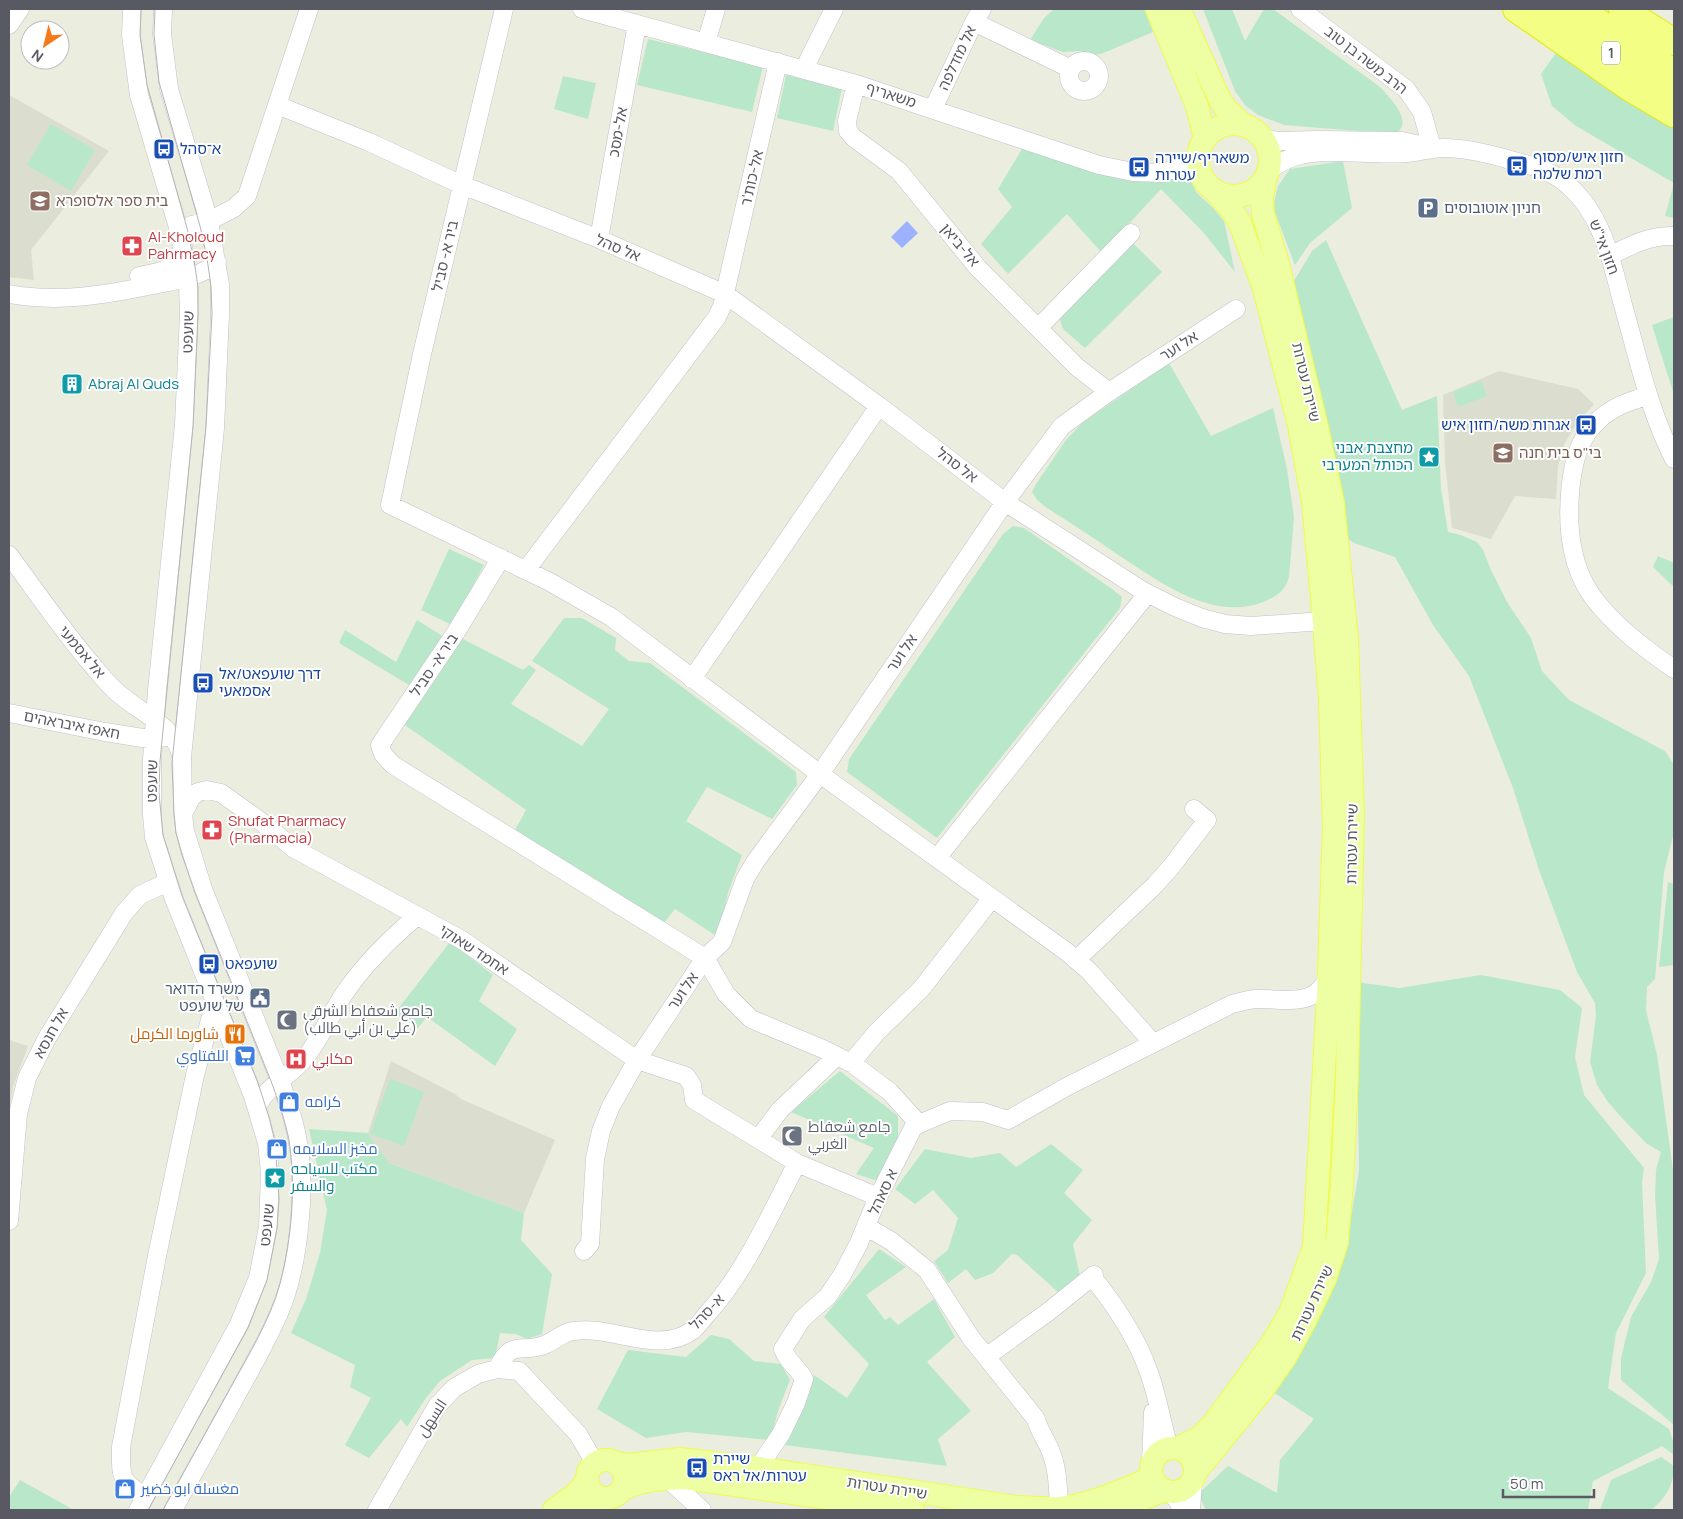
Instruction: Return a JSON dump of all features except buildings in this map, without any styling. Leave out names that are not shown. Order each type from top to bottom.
[{"type":"highway","points":[[1516,9],[1630,88],[1674,114]]},
{"type":"highway","name":"1","points":[[1549,9],[1585,36],[1674,93]]},
{"type":"highway","name":"1","points":[[1580,9],[1674,72]]},
{"type":"highway","points":[[1622,9],[1674,42]]},
{"type":"highway","points":[[1641,9],[1674,28]]},
{"type":"main road","points":[[1157,9],[1197,106],[1201,149],[1198,168],[1202,177],[1215,191],[1225,196],[1236,197],[1248,194],[1258,189],[1267,174],[1270,153],[1264,139],[1254,130],[1243,125],[1226,109],[1219,98],[1180,9]]},
{"type":"main road","points":[[1201,149],[1212,131],[1232,124],[1243,125]]},
{"type":"main road","name":"שיירת עטרות","points":[[1194,1477],[1264,1388],[1286,1356],[1305,1321],[1326,1279],[1337,1242],[1342,1191],[1347,1076],[1353,815],[1347,639],[1332,503],[1280,274],[1263,214],[1262,198],[1267,174]]},
{"type":"main road","name":"שיירת עטרות","points":[[618,1463],[629,1465],[679,1459],[758,1468],[1016,1507],[1059,1508],[1164,1487],[1160,1452],[1199,1438],[1214,1423],[1273,1342],[1291,1311],[1314,1247],[1329,978],[1334,827],[1330,699],[1312,502],[1299,425],[1267,297],[1240,223],[1232,209],[1215,191]]},
{"type":"main road","points":[[1113,1510],[1164,1487],[1180,1492],[1188,1487],[1194,1477],[1193,1460],[1188,1454],[1175,1448]]},
{"type":"main road","points":[[554,1510],[577,1493],[591,1472],[604,1460],[618,1463],[625,1474],[626,1483],[615,1497],[602,1498],[590,1491],[591,1472]]},
{"type":"main road","name":"שיירת עטרות","points":[[623,1489],[631,1485],[655,1480],[685,1478],[881,1508],[913,1510]]},
{"type":"main road","points":[[581,1510],[595,1500],[602,1498]]},
{"type":"street","points":[[9,25],[20,9]]},
{"type":"street","name":"שועפט","points":[[163,9],[162,34],[169,88],[209,220],[220,286],[215,428],[182,757],[183,814],[185,831],[203,889],[280,1081],[298,1138],[300,1183],[299,1231],[288,1287],[280,1312],[173,1510]]},
{"type":"street","points":[[9,283],[46,287],[92,285],[156,273],[173,265],[180,256],[182,241],[192,225],[209,220],[234,208],[247,196],[309,9]]},
{"type":"street","name":"ביר א- סביל","points":[[504,9],[422,354],[390,505],[501,558],[456,632],[380,745],[383,754],[394,765],[705,958]]},
{"type":"street","points":[[706,43],[716,9]]},
{"type":"street","points":[[804,69],[834,9]]},
{"type":"street","name":"הרב משה בן טוב","points":[[1300,9],[1406,89],[1422,112],[1432,148]]},
{"type":"street","name":"שועפט","points":[[129,10],[139,95],[182,241],[189,304],[184,425],[155,721],[150,793],[154,837],[168,882],[257,1108],[267,1143],[270,1198],[268,1227],[258,1278],[239,1324],[141,1503]]},
{"type":"street","name":"משאריף","points":[[591,10],[856,84],[1099,165],[1133,172],[1163,173],[1201,149]]},
{"type":"street","points":[[978,16],[1071,68]]},
{"type":"street","name":"אל מזדלפה","points":[[934,109],[978,16]]},
{"type":"street","name":"אל-מסכ","points":[[599,239],[638,24]]},
{"type":"street","name":"אל-כות'ר","points":[[526,570],[717,317],[726,294],[778,62]]},
{"type":"street","name":"אל-ביאן","points":[[856,84],[847,122],[848,131],[854,138],[899,171],[978,268],[1077,366],[1109,392]]},
{"type":"street","name":"אל סהל","points":[[276,106],[369,142],[462,184],[599,239],[726,294],[879,406],[1005,502],[1148,594],[1184,611],[1225,624],[1251,626],[1324,621]]},
{"type":"street","name":"חזון אי\"ש","points":[[1264,139],[1279,141],[1402,141],[1432,148],[1463,149],[1531,166],[1555,176],[1568,185],[1588,207],[1610,256],[1648,396],[1674,460]]},
{"type":"street","name":"חזון אי\"ש","points":[[1267,174],[1288,159],[1313,152],[1392,154],[1432,148]]},
{"type":"street","points":[[1038,328],[1130,233]]},
{"type":"street","points":[[1610,256],[1645,239],[1660,235],[1674,236]]},
{"type":"street","points":[[9,294],[45,298],[94,296],[187,278],[209,269],[216,262]]},
{"type":"street","points":[[157,284],[176,291],[184,296],[189,304]]},
{"type":"street","name":"אל וער","points":[[584,1251],[590,1244],[595,1159],[601,1131],[611,1106],[638,1060],[705,958],[722,942],[745,879],[755,862],[820,774],[1005,502],[1062,426],[1109,392],[1236,309]]},
{"type":"street","points":[[1648,396],[1629,401],[1615,408],[1603,416],[1586,434],[1576,456],[1570,504],[1570,536],[1578,568],[1592,596],[1628,635],[1674,669]]},
{"type":"street","points":[[692,679],[879,406]]},
{"type":"street","points":[[501,558],[611,617],[820,774],[1076,960],[1089,971],[1154,1043]]},
{"type":"street","name":"אל אסמעי","points":[[10,561],[69,638],[116,691],[171,734],[182,757]]},
{"type":"street","points":[[937,858],[1148,594]]},
{"type":"street","points":[[135,736],[142,728],[143,723],[143,718],[138,709]]},
{"type":"street","name":"חאפז איבראהים","points":[[9,713],[104,732],[135,736]]},
{"type":"street","points":[[135,736],[154,739],[162,738],[171,734],[186,714]]},
{"type":"street","name":"אחמד שאוקי","points":[[183,814],[191,798],[198,792],[207,790],[221,793],[263,823],[293,848],[462,940],[638,1060],[686,1076],[692,1085],[694,1100],[725,1117],[758,1139]]},
{"type":"street","points":[[1076,960],[1171,867],[1207,820],[1194,809]]},
{"type":"street","name":"אל חנסא","points":[[9,1222],[11,1173],[18,1114],[27,1078],[46,1038],[124,913],[140,895],[168,882]]},
{"type":"street","points":[[878,1197],[797,1163],[758,1139],[780,1110],[844,1060],[922,988],[992,898]]},
{"type":"street","points":[[257,1108],[262,1096],[294,1070],[305,1058],[344,994],[364,967],[394,935],[417,916]]},
{"type":"street","points":[[705,958],[726,994],[751,1020],[844,1060],[890,1092],[919,1124],[950,1111],[983,1112],[1008,1120],[1068,1086],[1243,1001],[1304,998],[1320,989],[1329,978]]},
{"type":"street","points":[[1282,1000],[1309,1008],[1326,1022]]},
{"type":"street","points":[[141,1503],[122,1477],[120,1447],[195,1075],[215,1002]]},
{"type":"street","points":[[240,1064],[257,1080],[280,1081]]},
{"type":"street","name":"א סאהל","points":[[758,1468],[782,1434],[804,1379],[801,1372],[786,1357],[783,1349],[802,1319],[828,1296],[842,1275],[867,1227],[878,1197],[913,1128],[919,1124]]},
{"type":"street","name":"א-סהל","points":[[497,1369],[502,1358],[511,1350],[543,1345],[561,1334],[575,1330],[663,1340],[676,1339],[693,1330],[718,1302],[736,1277],[797,1163]]},
{"type":"street","points":[[867,1227],[892,1242],[927,1270],[971,1338],[1036,1419],[1051,1452],[1058,1476],[1059,1508]]},
{"type":"street","points":[[986,1357],[1096,1280],[1135,1340],[1149,1372],[1168,1444],[1175,1448]]},
{"type":"street","name":"السهل","points":[[377,1510],[436,1406],[454,1388],[478,1374],[497,1369],[519,1372],[578,1434],[591,1472]]},
{"type":"street","points":[[1154,1389],[1164,1487]]},
{"type":"street","points":[[1191,1510],[1194,1477]]},
{"type":"street","points":[[668,1479],[702,1510]]},
{"type":"shaded area","name":"בית ספר אלסופרא","points":[[9,95],[109,151],[31,250],[34,280],[9,277]]},
{"type":"shaded area","name":"בי\"ס בית חנה","points":[[1499,371],[1578,389],[1594,404],[1577,423],[1565,443],[1558,466],[1556,499],[1515,496],[1491,539],[1452,528],[1445,462],[1443,395]]},
{"type":"shaded area","points":[[9,1040],[28,1046],[13,1087],[9,1111]]},
{"type":"shaded area","points":[[391,1061],[455,1094],[461,1099],[555,1140],[524,1213],[389,1163],[368,1133]]},
{"type":"green space","points":[[1054,9],[1144,9],[1153,32],[1101,54],[1088,55],[1081,51],[1063,52],[1030,40],[1044,18]]},
{"type":"green space","points":[[1203,9],[1232,9],[1245,41],[1264,9],[1273,9],[1380,87],[1399,110],[1402,117],[1401,129],[1395,134],[1284,125],[1258,115],[1245,105],[1235,91]]},
{"type":"green space","points":[[648,39],[763,66],[752,112],[637,85]]},
{"type":"green space","points":[[1558,50],[1604,87],[1674,129],[1674,183],[1576,126],[1552,106],[1541,74]]},
{"type":"green space","points":[[786,75],[842,88],[833,131],[777,118]]},
{"type":"green space","points":[[563,76],[596,83],[588,119],[554,109]]},
{"type":"green space","points":[[51,124],[95,150],[71,191],[27,165]]},
{"type":"green space","points":[[1025,144],[1186,173],[1197,193],[1224,221],[1235,272],[1203,232],[1161,189],[1102,253],[1067,214],[1008,274],[981,244],[1012,207],[998,189]]},
{"type":"green space","points":[[1343,161],[1352,208],[1310,243],[1295,265],[1273,207],[1278,186],[1290,169]]},
{"type":"green space","points":[[1674,183],[1674,218],[1665,216]]},
{"type":"green space","points":[[1326,240],[1402,410],[1437,396],[1441,489],[1448,532],[1477,542],[1483,550],[1507,602],[1531,638],[1542,671],[1569,700],[1665,751],[1674,765],[1674,832],[1664,872],[1655,979],[1647,987],[1646,1010],[1657,1055],[1674,1177],[1674,1425],[1621,1380],[1621,1358],[1631,1317],[1651,1282],[1659,1259],[1655,1195],[1656,1170],[1661,1152],[1646,1143],[1622,1118],[1597,1085],[1590,1062],[1596,1016],[1595,1003],[1577,972],[1539,870],[1513,788],[1469,676],[1433,625],[1395,557],[1354,543],[1341,534],[1294,281],[1312,251]]},
{"type":"green space","points":[[1131,241],[1162,272],[1085,348],[1063,329],[1060,320],[1064,312]]},
{"type":"green space","points":[[1674,317],[1674,395],[1652,325]]},
{"type":"green space","points":[[1169,363],[1211,436],[1273,408],[1287,469],[1294,517],[1289,577],[1279,593],[1263,602],[1244,607],[1224,607],[1186,596],[1150,576],[1047,508],[1037,500],[1032,492],[1066,440],[1082,423]]},
{"type":"green space","points":[[1481,381],[1487,396],[1458,407],[1453,392]]},
{"type":"green space","points":[[1013,526],[1024,528],[1112,589],[1122,597],[1120,608],[937,838],[847,772],[849,759],[1003,534]]},
{"type":"green space","points":[[449,549],[484,565],[452,625],[421,610]]},
{"type":"green space","points":[[1658,556],[1674,563],[1674,587],[1653,567]]},
{"type":"green space","points":[[564,618],[582,618],[616,638],[615,650],[629,661],[650,663],[796,772],[797,785],[772,819],[707,787],[686,821],[742,855],[728,893],[718,937],[675,909],[663,924],[515,830],[526,810],[402,723],[461,638],[523,670],[529,665],[536,670],[511,704],[582,746],[609,709],[532,661]]},
{"type":"green space","points":[[417,620],[444,637],[409,685],[339,643],[345,630],[396,662]]},
{"type":"green space","points":[[1668,882],[1674,884],[1674,965],[1659,967]]},
{"type":"green space","points":[[450,942],[493,975],[479,1001],[517,1029],[495,1066],[427,1017],[418,1028],[394,1014]]},
{"type":"green space","points":[[1481,975],[1560,990],[1582,1008],[1575,1057],[1584,1095],[1644,1168],[1642,1182],[1646,1273],[1616,1333],[1608,1388],[1669,1429],[1674,1444],[1674,1455],[1662,1446],[1593,1481],[1588,1510],[1206,1510],[1198,1494],[1228,1466],[1277,1493],[1280,1460],[1314,1419],[1273,1392],[1346,1245],[1359,1171],[1356,982],[1399,988]]},
{"type":"green space","points":[[840,1071],[898,1116],[898,1140],[878,1181],[856,1174],[874,1148],[791,1112]]},
{"type":"green space","points":[[390,1079],[424,1092],[404,1146],[370,1134]]},
{"type":"green space","points":[[309,1129],[368,1133],[389,1163],[524,1213],[521,1240],[552,1274],[542,1334],[527,1339],[516,1334],[500,1333],[495,1358],[472,1360],[440,1381],[407,1427],[401,1419],[369,1458],[345,1445],[371,1398],[350,1387],[355,1365],[291,1333],[306,1299],[320,1253],[327,1210]]},
{"type":"green space","points":[[1051,1144],[1083,1170],[1064,1193],[1092,1220],[1073,1244],[1080,1276],[1059,1293],[1017,1255],[1012,1254],[993,1273],[975,1280],[966,1269],[948,1283],[934,1261],[948,1250],[958,1218],[933,1190],[915,1204],[895,1189],[925,1149],[971,1158],[1000,1153],[1016,1167]]},
{"type":"green space","points":[[879,1249],[906,1267],[866,1295],[885,1320],[890,1317],[898,1325],[934,1299],[955,1337],[927,1362],[971,1411],[938,1439],[947,1466],[784,1445],[809,1395],[814,1375],[847,1398],[869,1364],[824,1317]]},
{"type":"green space","points":[[711,1335],[729,1339],[754,1361],[781,1364],[790,1380],[779,1408],[770,1440],[686,1432],[646,1438],[597,1409],[628,1350],[686,1357]]},
{"type":"green space","points":[[1661,1457],[1674,1466],[1673,1479],[1665,1496],[1651,1510],[1600,1510],[1611,1480]]},
{"type":"green space","points":[[20,1480],[74,1510],[9,1510],[9,1497]]},
{"type":"water","points":[[907,221],[918,233],[902,248],[891,237]]},
{"type":"tram line","points":[[141,9],[140,35],[147,85],[187,228],[198,287],[193,426],[160,761],[159,793],[163,835],[182,896],[257,1080],[269,1117],[275,1142],[279,1199],[277,1228],[267,1280],[248,1328],[148,1510]]},
{"type":"tram line","points":[[155,9],[154,34],[159,82],[200,226],[211,286],[212,314],[206,427],[172,763],[176,833],[195,892],[281,1110],[289,1140],[292,1175],[290,1230],[280,1284],[271,1311],[163,1510]]},
{"type":"place","name":"א־סהל","points":[[164,149]]},
{"type":"place","name":"חזון איש/מסוף רמת שלמה","points":[[1517,166]]},
{"type":"place","name":"משאריף/שיירה עטרות","points":[[1139,167]]},
{"type":"place","name":"בית ספר אלסופרא","points":[[40,201]]},
{"type":"place","name":"חניון אוטובוסים","points":[[1428,208]]},
{"type":"place","name":"Al-Kholoud Pahrmacy","points":[[132,246]]},
{"type":"place","name":"Abraj Al Quds","points":[[72,384]]},
{"type":"place","name":"אגרות משה/חזון איש","points":[[1586,425]]},
{"type":"place","name":"בי\"ס בית חנה","points":[[1503,453]]},
{"type":"place","name":"מחצבת אבני הכותל המערבי","points":[[1429,457]]},
{"type":"place","name":"דרך שועפאט/אל אסמאעי","points":[[203,683]]},
{"type":"place","name":"Shufat Pharmacy (Pharmacia)","points":[[212,830]]},
{"type":"place","name":"שועפאט","points":[[209,964]]},
{"type":"place","name":"משרד הדואר של שועפט","points":[[260,998]]},
{"type":"place","name":"جامع شعفاط الشرقي (علي بن أبي طالب)","points":[[287,1020]]},
{"type":"place","name":"شاورما الكرمل","points":[[235,1034]]},
{"type":"place","name":"اللفتاوي","points":[[245,1056]]},
{"type":"place","name":"مكابي","points":[[296,1059]]},
{"type":"place","name":"كرامه","points":[[289,1102]]},
{"type":"place","name":"جامع شعفاط الغربي","points":[[792,1136]]},
{"type":"place","name":"مخبز السلايمه","points":[[277,1149]]},
{"type":"place","name":"مكتب للسياحه والسفر","points":[[275,1178]]},
{"type":"place","name":"שיירת עטרות/אל ראס","points":[[697,1468]]},
{"type":"place","name":"مغسلة ابو خضير","points":[[125,1489]]}]
